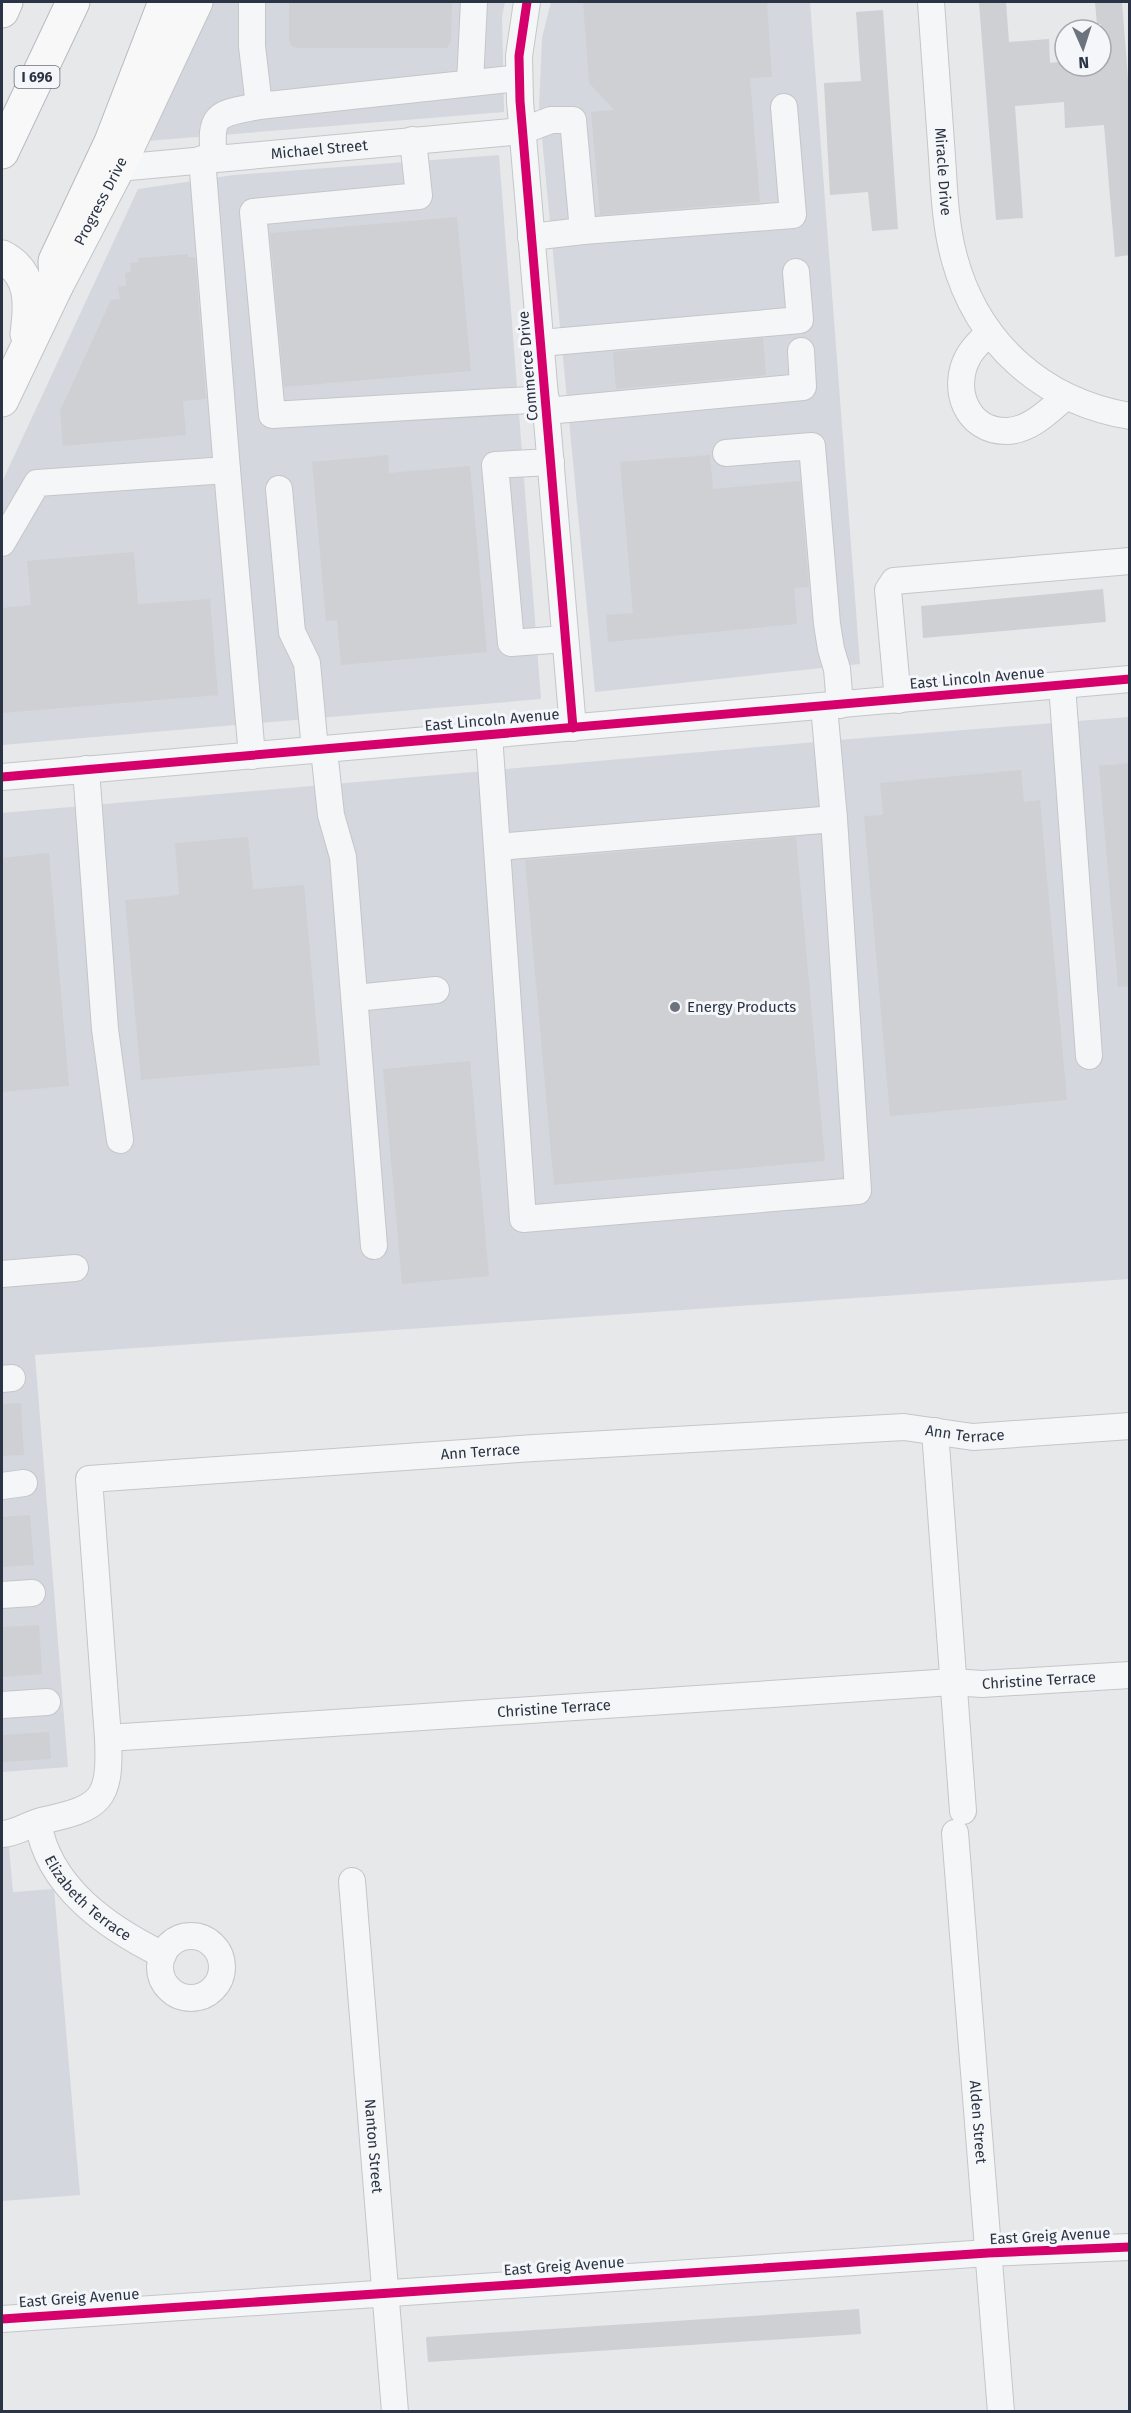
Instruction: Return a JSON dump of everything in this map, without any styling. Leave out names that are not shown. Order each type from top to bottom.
[{"type":"main road","points":[[2,12],[6,2]]},
{"type":"main road","name":"I 696","points":[[2,152],[73,2]]},
{"type":"main road","points":[[56,287],[55,261],[111,142],[165,2]]},
{"type":"main road","name":"Progress Drive","points":[[2,400],[56,287],[118,168],[196,2]]},
{"type":"main road","points":[[4,259],[22,273],[29,293],[26,347]]},
{"type":"street","points":[[252,2],[252,46],[260,106]]},
{"type":"street","points":[[470,83],[474,2]]},
{"type":"street","name":"Commerce Drive","points":[[527,2],[521,34],[519,78],[522,131],[573,728]]},
{"type":"street","name":"Miracle Drive","points":[[931,2],[950,236],[966,291],[989,332],[1020,366],[1065,397],[1110,413],[1130,416]]},
{"type":"street","points":[[252,756],[227,470],[208,159],[211,131],[224,112],[260,106],[519,78]]},
{"type":"street","points":[[531,237],[793,215],[784,107]]},
{"type":"street","name":"Michael Street","points":[[118,168],[522,131],[551,120],[573,120],[584,231]]},
{"type":"street","points":[[413,140],[419,196],[253,212],[272,415],[546,405],[803,387],[801,351]]},
{"type":"street","points":[[541,343],[800,320],[796,272]]},
{"type":"street","points":[[989,332],[967,357],[961,376],[962,400],[979,423],[1007,431],[1037,420],[1065,397]]},
{"type":"street","points":[[489,735],[524,1218],[858,1191],[834,819],[832,705],[837,669],[827,624],[812,446],[726,453]]},
{"type":"street","points":[[551,462],[495,465],[511,643],[565,639]]},
{"type":"street","points":[[2,543],[38,483],[227,470]]},
{"type":"street","points":[[279,489],[292,632],[307,663],[331,815],[343,857],[375,1246]]},
{"type":"street","points":[[898,700],[888,590],[894,582],[1130,561]]},
{"type":"street","name":"East Lincoln Avenue","points":[[2,777],[1130,679]]},
{"type":"street","points":[[1062,685],[1089,1056]]},
{"type":"street","points":[[86,769],[105,1029],[120,1140]]},
{"type":"street","points":[[497,848],[834,819]]},
{"type":"street","points":[[354,998],[436,990]]},
{"type":"street","points":[[2,1274],[75,1268]]},
{"type":"street","name":"Ann Terrace","points":[[108,1738],[89,1479],[534,1448],[904,1427],[973,1437],[1130,1426]]},
{"type":"street","name":"Alden Street","points":[[934,1431],[988,2253],[1001,2412]]},
{"type":"street","points":[[2,1595],[32,1593]]},
{"type":"street","name":"Christine Terrace","points":[[108,1738],[952,1682],[982,1684],[1130,1675]]},
{"type":"street","points":[[2,1705],[46,1702]]},
{"type":"street","points":[[2,1834],[15,1833],[38,1822],[81,1812],[100,1796],[110,1767],[108,1738]]},
{"type":"street","points":[[2,1818],[12,1817],[38,1822]]},
{"type":"street","name":"Elizabeth Terrace","points":[[38,1822],[45,1851],[73,1893],[127,1937],[163,1955]]},
{"type":"street","name":"Nanton Street","points":[[352,1881],[395,2412]]},
{"type":"street","name":"East Greig Avenue","points":[[2,2319],[988,2253],[1130,2247]]},
{"type":"shaded area","points":[[212,2],[505,2],[502,17],[504,112],[147,141]]},
{"type":"shaded area","points":[[551,2],[810,2],[860,664],[595,692],[539,107],[542,38]]},
{"type":"shaded area","points":[[499,155],[541,699],[2,745],[2,482],[138,189],[234,175]]},
{"type":"shaded area","points":[[1129,717],[1129,1279],[35,1355],[68,1767],[2,1772],[2,813]]},
{"type":"shaded area","points":[[2,1847],[9,1847],[13,1892],[54,1889],[80,2195],[2,2201]]},
{"type":"building","points":[[289,2],[452,2],[451,42],[447,48],[297,48],[289,41]]},
{"type":"building","points":[[583,2],[767,2],[772,77],[750,78],[760,202],[600,215],[591,112],[614,110],[589,83]]},
{"type":"building","points":[[1006,2],[1009,42],[1049,39],[1053,78],[1113,78],[1113,18],[1096,18],[1095,2],[1122,2],[1130,104],[1130,255],[1115,257],[1104,125],[1065,128],[1064,102],[1015,106],[1023,218],[996,220],[979,3]]},
{"type":"building","points":[[883,10],[898,229],[872,231],[868,192],[830,195],[824,83],[861,81],[856,12]]},
{"type":"building","points":[[457,217],[471,371],[284,387],[270,233]]},
{"type":"building","points":[[188,254],[188,257],[195,257],[206,399],[183,401],[186,435],[63,446],[60,411],[111,300],[120,299],[118,287],[126,286],[125,273],[131,272],[130,263],[139,262],[138,258]]},
{"type":"building","points":[[763,338],[766,375],[616,389],[613,352]]},
{"type":"building","points":[[388,455],[389,473],[470,466],[487,652],[341,665],[337,620],[326,621],[312,462]]},
{"type":"building","points":[[710,455],[713,489],[800,481],[809,587],[794,588],[797,624],[608,642],[606,615],[633,613],[620,462]]},
{"type":"building","points":[[134,552],[138,604],[210,599],[218,695],[2,713],[2,608],[31,605],[27,561]]},
{"type":"building","points":[[1103,589],[1106,622],[923,638],[921,606]]},
{"type":"building","points":[[1130,763],[1130,986],[1118,987],[1099,766]]},
{"type":"building","points":[[1021,770],[1024,802],[1040,800],[1067,1100],[890,1116],[864,816],[883,815],[880,783]]},
{"type":"building","points":[[248,837],[253,889],[304,885],[320,1065],[141,1080],[125,900],[179,895],[175,843]]},
{"type":"building","name":"Energy Products","points":[[796,837],[825,1161],[554,1185],[525,860]]},
{"type":"building","points":[[49,853],[69,1086],[2,1092],[2,858]]},
{"type":"building","points":[[470,1061],[489,1276],[402,1284],[383,1069]]},
{"type":"building","points":[[21,1403],[24,1455],[2,1456],[2,1404]]},
{"type":"building","points":[[30,1515],[34,1565],[2,1567],[2,1517]]},
{"type":"building","points":[[39,1625],[42,1674],[2,1677],[2,1627]]},
{"type":"building","points":[[49,1732],[51,1759],[2,1762],[2,1735]]},
{"type":"building","points":[[859,2309],[861,2334],[428,2362],[426,2337]]},
{"type":"cycle path","points":[[527,2],[519,56],[520,101],[573,728]]},
{"type":"cycle path","points":[[2,777],[1130,679]]},
{"type":"cycle path","points":[[2,2319],[988,2253],[1130,2247]]},
{"type":"place","name":"Energy Products","points":[[675,1007]]}]
